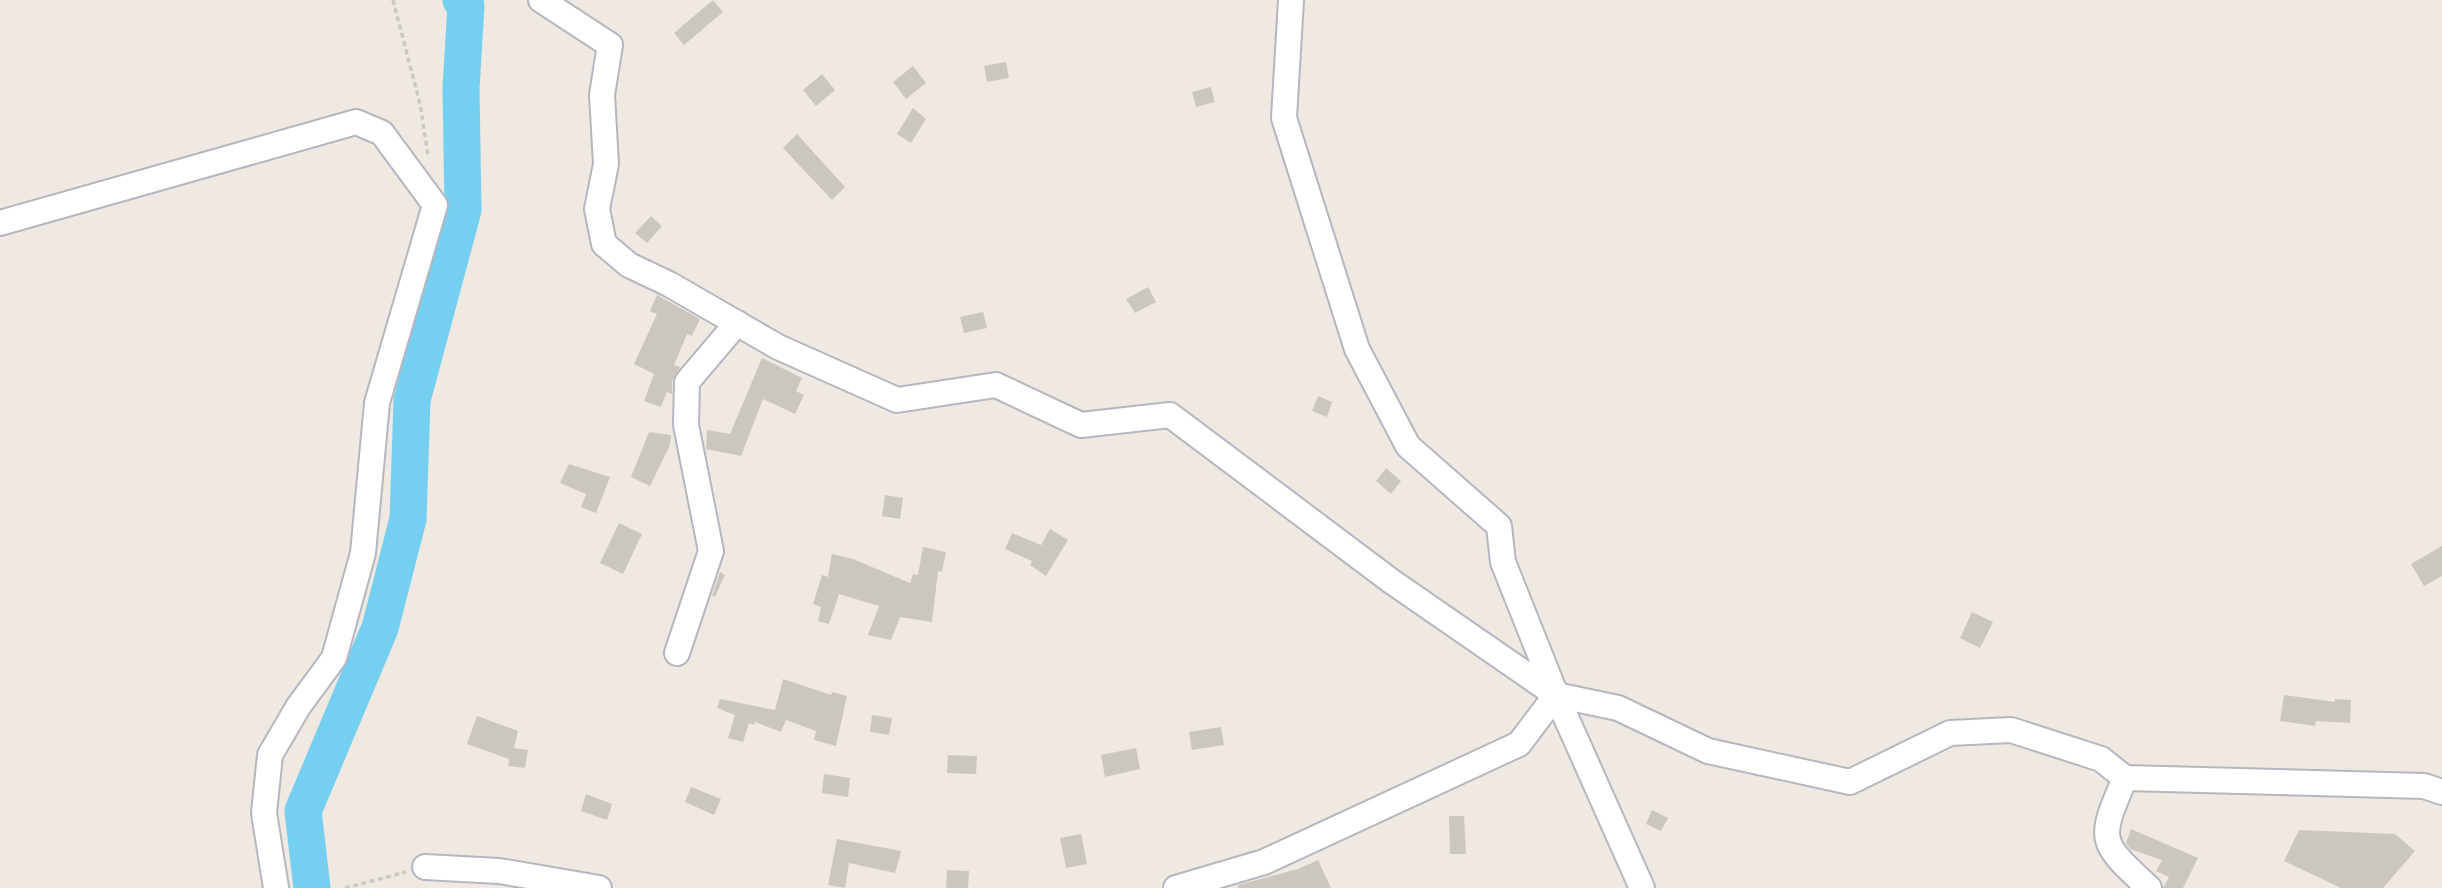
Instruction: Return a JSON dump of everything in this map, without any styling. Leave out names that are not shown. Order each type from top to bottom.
[{"type":"street","points":[[541,0],[610,46],[602,95],[606,164],[597,209],[604,244],[629,265],[778,346],[897,400],[996,385],[1081,425],[1170,415],[1391,581],[1556,695],[1618,708],[1708,751],[1850,782],[1950,733],[2011,730],[2101,759],[2125,778],[2424,786],[2442,792]]},
{"type":"street","points":[[1291,0],[1284,118],[1357,349],[1408,446],[1499,526],[1503,562],[1556,695],[1642,888]]},
{"type":"street","points":[[0,223],[356,122],[382,133],[435,205],[377,403],[363,553],[334,658],[298,707],[270,755],[264,813],[276,888]]},
{"type":"street","points":[[677,653],[711,551],[686,425],[687,382],[737,323]]},
{"type":"street","points":[[1177,888],[1265,862],[1518,744],[1556,695]]},
{"type":"street","points":[[2125,778],[2106,822],[2106,841],[2112,855],[2149,888]]},
{"type":"street","points":[[425,867],[499,871],[599,888]]},
{"type":"path","points":[[393,0],[421,104],[429,167]]},
{"type":"path","points":[[345,888],[425,867]]},
{"type":"building","points":[[713,0],[723,12],[684,45],[674,33]]},
{"type":"building","points":[[1006,62],[1009,78],[987,82],[984,66]]},
{"type":"building","points":[[913,66],[926,83],[906,99],[893,82]]},
{"type":"building","points":[[822,74],[835,90],[816,106],[803,90]]},
{"type":"building","points":[[1211,87],[1215,102],[1196,107],[1192,92]]},
{"type":"building","points":[[913,108],[926,119],[911,143],[897,134]]},
{"type":"building","points":[[797,134],[845,187],[832,200],[783,148]]},
{"type":"building","points":[[651,216],[662,226],[647,243],[635,233]]},
{"type":"building","points":[[1148,287],[1156,302],[1135,313],[1126,299]]},
{"type":"building","points":[[657,295],[700,319],[692,336],[687,334],[674,365],[680,367],[672,381],[672,394],[667,392],[661,407],[644,401],[654,374],[634,364],[657,314],[650,311]]},
{"type":"building","points":[[983,312],[987,328],[964,333],[960,317]]},
{"type":"building","points":[[762,358],[802,378],[796,391],[804,395],[795,414],[763,399],[741,456],[706,449],[707,430],[730,434]]},
{"type":"building","points":[[1318,396],[1332,402],[1327,417],[1312,411]]},
{"type":"building","points":[[649,432],[671,435],[670,445],[650,486],[631,477]]},
{"type":"building","points":[[569,464],[610,477],[596,513],[581,507],[586,494],[560,483]]},
{"type":"building","points":[[1386,468],[1401,481],[1391,494],[1376,481]]},
{"type":"building","points":[[885,495],[903,498],[900,519],[882,516]]},
{"type":"building","points":[[619,523],[642,534],[623,574],[600,563]]},
{"type":"building","points":[[1050,529],[1068,540],[1046,576],[1030,565],[1032,561],[1005,549],[1012,533],[1041,545]]},
{"type":"building","points":[[2442,546],[2442,576],[2424,586],[2411,564]]},
{"type":"building","points":[[923,547],[946,552],[942,572],[938,571],[932,622],[900,617],[891,640],[868,635],[879,606],[839,594],[829,624],[818,621],[821,607],[813,604],[822,575],[828,577],[832,554],[853,559],[910,583],[913,574],[918,575]]},
{"type":"building","points":[[720,572],[725,575],[715,597],[712,596]]},
{"type":"building","points":[[1972,612],[1993,622],[1980,648],[1960,638]]},
{"type":"building","points":[[783,679],[831,695],[832,692],[847,696],[836,746],[814,740],[816,731],[786,720],[781,732],[755,722],[754,725],[749,723],[743,742],[728,738],[735,715],[717,708],[720,699],[775,710]]},
{"type":"building","points":[[2284,695],[2335,702],[2335,699],[2351,700],[2350,723],[2316,721],[2315,726],[2280,721]]},
{"type":"building","points":[[872,715],[892,718],[889,735],[870,732]]},
{"type":"building","points":[[477,716],[518,731],[514,748],[528,750],[525,768],[508,766],[509,759],[467,744]]},
{"type":"building","points":[[1221,727],[1224,745],[1192,750],[1189,732]]},
{"type":"building","points":[[1136,748],[1140,769],[1105,777],[1101,755]]},
{"type":"building","points":[[948,755],[977,756],[976,774],[947,773]]},
{"type":"building","points":[[824,774],[850,778],[848,797],[822,793]]},
{"type":"building","points":[[691,787],[721,799],[714,815],[685,802]]},
{"type":"building","points":[[586,794],[612,804],[607,820],[581,811]]},
{"type":"building","points":[[1652,810],[1668,818],[1661,831],[1646,824]]},
{"type":"building","points":[[1449,816],[1464,816],[1466,854],[1450,854]]},
{"type":"building","points":[[2131,829],[2198,858],[2183,888],[2163,888],[2169,877],[2156,871],[2162,860],[2130,849],[2126,843]]},
{"type":"building","points":[[2299,830],[2395,834],[2415,851],[2383,888],[2341,888],[2284,861]]},
{"type":"building","points":[[1081,834],[1087,864],[1066,868],[1060,838]]},
{"type":"building","points":[[837,839],[901,851],[895,873],[849,863],[845,888],[828,885]]},
{"type":"building","points":[[1318,860],[1331,888],[1238,888],[1238,885],[1298,869]]},
{"type":"building","points":[[947,870],[969,871],[968,888],[946,888]]},
{"type":"waterway","points":[[312,888],[303,811],[380,628],[408,519],[412,400],[463,210],[461,88],[466,6],[461,0]]}]
